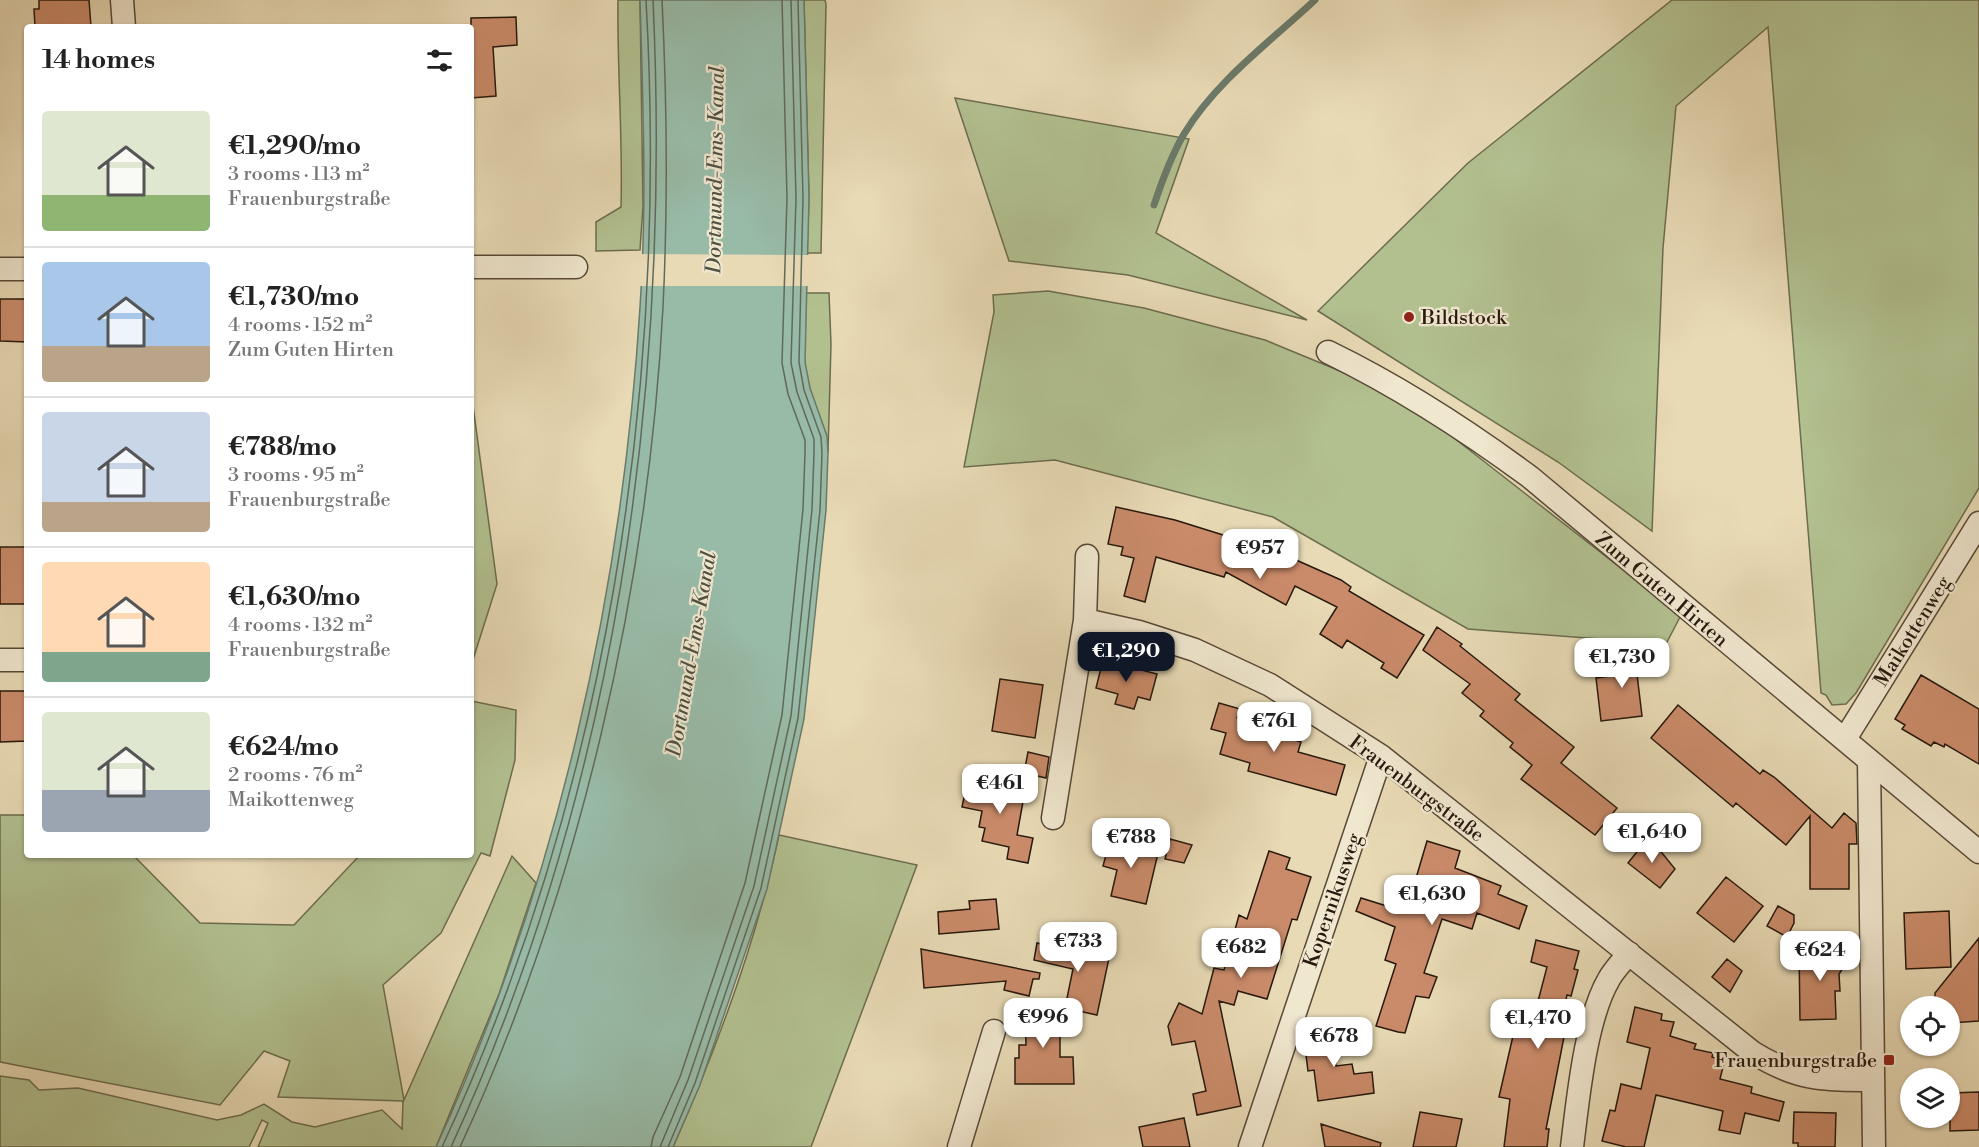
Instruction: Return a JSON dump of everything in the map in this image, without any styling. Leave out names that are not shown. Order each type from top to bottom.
[{"type":"street","points":[[122,0],[124,24]]},
{"type":"street","points":[[474,267],[576,267]]},
{"type":"street","points":[[0,269],[24,269]]},
{"type":"street","name":"Zum Guten Hirten","points":[[1328,352],[1425,404],[1520,470],[1979,852]]},
{"type":"street","name":"Maikottenweg","points":[[1845,739],[1979,523]]},
{"type":"street","points":[[1053,818],[1085,620],[1087,556]]},
{"type":"street","name":"Frauenburgstraße","points":[[1085,620],[1139,632],[1195,650],[1270,685],[1381,756],[1752,1052],[1778,1068],[1801,1076],[1828,1080],[1873,1080]]},
{"type":"street","points":[[0,660],[24,660]]},
{"type":"street","name":"Kopernikusweg","points":[[1250,1147],[1381,756]]},
{"type":"street","points":[[1869,761],[1874,1147]]},
{"type":"street","points":[[1572,1147],[1581,1082],[1598,1006],[1609,980],[1629,953]]},
{"type":"street","points":[[959,1147],[994,1031]]},
{"type":"shaded area","points":[[618,0],[640,0],[643,206],[640,250],[596,251],[596,222],[621,207]]},
{"type":"shaded area","points":[[804,0],[825,0],[826,4],[821,253],[807,253],[809,198]]},
{"type":"shaded area","points":[[1672,0],[1979,0],[1979,488],[1856,693],[1846,704],[1832,705],[1826,695],[1821,693],[1768,27],[1676,106],[1663,248],[1652,531],[1558,462],[1318,311],[1468,163]]},
{"type":"shaded area","points":[[955,98],[1189,139],[1156,233],[1307,320],[1128,275],[1009,261]]},
{"type":"shaded area","points":[[1048,291],[1144,308],[1265,340],[1357,378],[1436,424],[1681,615],[1666,644],[1468,629],[1273,517],[1055,460],[964,467],[994,312],[993,295]]},
{"type":"shaded area","points":[[806,293],[829,293],[831,344],[828,453],[825,433],[809,387],[805,366]]},
{"type":"shaded area","points":[[474,413],[497,584],[474,657]]},
{"type":"shaded area","points":[[474,702],[516,710],[515,760],[490,856],[481,853],[441,933],[383,985],[404,1100],[512,856],[536,883],[499,994],[436,1147],[258,1147],[268,1123],[262,1120],[249,1147],[0,1147],[0,1076],[29,1080],[39,1090],[78,1088],[217,1120],[241,1115],[264,1104],[292,1122],[315,1127],[382,1110],[402,1129],[403,1101],[278,1097],[290,1061],[264,1051],[220,1105],[0,1062],[0,815],[24,815],[24,858],[136,858],[200,923],[294,925],[357,858],[474,858]]},
{"type":"shaded area","points":[[779,835],[917,865],[811,1147],[673,1147],[705,1072],[734,994],[759,914]]},
{"type":"water","name":"Dortmund-Ems-Kanal","points":[[640,0],[804,0],[809,198],[805,362],[810,388],[827,436],[828,453],[826,510],[804,719],[767,889],[700,1085],[673,1147],[436,1147],[479,1047],[516,946],[549,842],[577,737],[599,630],[618,523],[631,415],[640,307],[644,192]]},
{"type":"pier","points":[[638,254],[811,255],[809,286],[638,286]]},
{"type":"building","points":[[39,0],[89,0],[91,24],[35,24],[34,9],[39,9]]},
{"type":"building","points":[[516,17],[517,45],[493,47],[496,96],[474,98],[474,24],[471,24],[471,18]]},
{"type":"building","points":[[0,299],[24,299],[24,342],[0,341]]},
{"type":"building","points":[[1116,507],[1175,520],[1236,539],[1237,536],[1269,548],[1341,580],[1351,587],[1349,591],[1424,635],[1397,678],[1381,668],[1384,663],[1347,640],[1342,648],[1320,634],[1337,607],[1295,586],[1286,605],[1226,572],[1224,577],[1156,557],[1145,602],[1124,596],[1134,558],[1121,555],[1123,547],[1108,544]]},
{"type":"building","points":[[0,547],[24,547],[24,604],[0,604]]},
{"type":"building","points":[[1437,627],[1462,644],[1460,646],[1520,694],[1515,700],[1574,747],[1561,763],[1617,808],[1595,835],[1521,779],[1532,765],[1510,747],[1513,743],[1480,716],[1484,711],[1462,693],[1470,684],[1423,650]]},
{"type":"building","points":[[1647,653],[1649,673],[1637,674],[1642,716],[1601,721],[1596,678],[1617,675],[1615,657]]},
{"type":"building","points":[[1103,660],[1157,674],[1150,700],[1138,697],[1134,709],[1115,704],[1118,694],[1096,688]]},
{"type":"building","points":[[1921,675],[1979,709],[1979,764],[1945,744],[1944,747],[1934,742],[1931,746],[1902,729],[1905,725],[1895,719]]},
{"type":"building","points":[[1000,679],[1043,685],[1035,738],[992,731]]},
{"type":"building","points":[[0,691],[24,691],[24,741],[0,742]]},
{"type":"building","points":[[1219,703],[1240,709],[1237,718],[1280,731],[1279,735],[1301,742],[1298,752],[1345,765],[1336,795],[1248,771],[1250,763],[1220,754],[1226,733],[1211,729]]},
{"type":"building","points":[[1678,705],[1760,774],[1763,770],[1774,777],[1832,828],[1844,813],[1856,823],[1857,844],[1849,844],[1849,889],[1810,889],[1810,816],[1786,845],[1736,803],[1733,807],[1651,738]]},
{"type":"building","points":[[1028,752],[1049,757],[1046,778],[1024,773]]},
{"type":"building","points":[[995,778],[1026,785],[1017,835],[1033,838],[1028,863],[1007,859],[1009,847],[982,841],[985,828],[979,827],[982,811],[962,807],[968,779],[986,783],[995,782]]},
{"type":"building","points":[[1111,837],[1159,849],[1146,904],[1111,896],[1117,870],[1103,866]]},
{"type":"building","points":[[1649,837],[1675,869],[1660,888],[1628,863]]},
{"type":"building","points":[[1170,839],[1192,845],[1184,863],[1165,859]]},
{"type":"building","points":[[1427,841],[1460,851],[1455,868],[1501,886],[1498,894],[1527,906],[1519,929],[1477,913],[1472,929],[1442,919],[1424,973],[1437,977],[1429,998],[1416,996],[1405,1033],[1376,1026],[1396,964],[1385,960],[1395,927],[1356,911],[1361,898],[1406,912]]},
{"type":"building","points":[[1269,851],[1290,858],[1286,869],[1311,877],[1297,920],[1292,919],[1267,999],[1238,991],[1234,1005],[1219,1001],[1241,1106],[1197,1115],[1193,1094],[1206,1091],[1195,1041],[1172,1045],[1168,1026],[1179,1003],[1202,1014],[1214,968],[1224,970],[1239,915],[1247,919]]},
{"type":"building","points":[[1726,877],[1763,906],[1734,942],[1697,913]]},
{"type":"building","points":[[996,899],[999,929],[939,934],[938,912],[970,909],[969,901]]},
{"type":"building","points":[[1778,906],[1794,915],[1794,923],[1787,937],[1767,926]]},
{"type":"building","points":[[1949,911],[1951,967],[1906,969],[1904,913]]},
{"type":"building","points":[[1979,938],[1979,1021],[1960,1022],[1960,996],[1935,996],[1935,993]]},
{"type":"building","points":[[1060,939],[1090,945],[1088,954],[1109,958],[1097,1015],[1065,1008],[1073,969],[1034,960],[1037,943],[1058,948]]},
{"type":"building","points":[[1536,940],[1579,951],[1574,969],[1578,970],[1571,996],[1567,995],[1558,1036],[1564,1037],[1546,1129],[1549,1129],[1547,1147],[1504,1147],[1510,1099],[1499,1097],[1521,1001],[1537,1005],[1547,967],[1531,962]]},
{"type":"building","points":[[1847,948],[1847,962],[1839,974],[1840,991],[1835,991],[1836,1019],[1800,1020],[1799,949]]},
{"type":"building","points":[[921,949],[1040,973],[1039,979],[1033,979],[1029,996],[1004,990],[1006,981],[924,988]]},
{"type":"building","points":[[1727,959],[1742,971],[1730,992],[1712,977]]},
{"type":"building","points":[[1025,1001],[1060,1009],[1060,1057],[1073,1057],[1074,1084],[1015,1084],[1015,1058],[1019,1058],[1019,1045],[1026,1045]]},
{"type":"building","points":[[1635,1007],[1662,1014],[1661,1020],[1674,1022],[1670,1036],[1696,1044],[1694,1049],[1713,1053],[1712,1057],[1724,1063],[1720,1079],[1752,1087],[1751,1093],[1784,1102],[1779,1121],[1745,1113],[1740,1134],[1719,1130],[1723,1111],[1656,1095],[1644,1147],[1626,1147],[1602,1141],[1610,1110],[1615,1111],[1621,1084],[1641,1089],[1650,1048],[1627,1042]]},
{"type":"building","points":[[1318,1021],[1339,1028],[1334,1043],[1336,1066],[1352,1064],[1354,1074],[1372,1072],[1374,1093],[1318,1101],[1314,1070],[1308,1071],[1306,1055]]},
{"type":"building","points":[[1979,1092],[1979,1130],[1950,1131],[1950,1128],[1960,1128],[1960,1093]]},
{"type":"building","points":[[1420,1112],[1462,1119],[1456,1147],[1413,1147]]},
{"type":"building","points":[[1794,1112],[1836,1113],[1835,1147],[1798,1147],[1798,1143],[1793,1143]]},
{"type":"building","points":[[1184,1118],[1190,1147],[1143,1147],[1139,1127]]},
{"type":"building","points":[[1321,1124],[1381,1143],[1380,1147],[1325,1147]]},
{"type":"waterway","points":[[1154,205],[1175,151],[1197,115],[1245,62],[1315,0]]},
{"type":"place","name":"Bildstock","points":[[1409,317]]},
{"type":"place","name":"Frauenburgstraße","points":[[1889,1060]]}]
